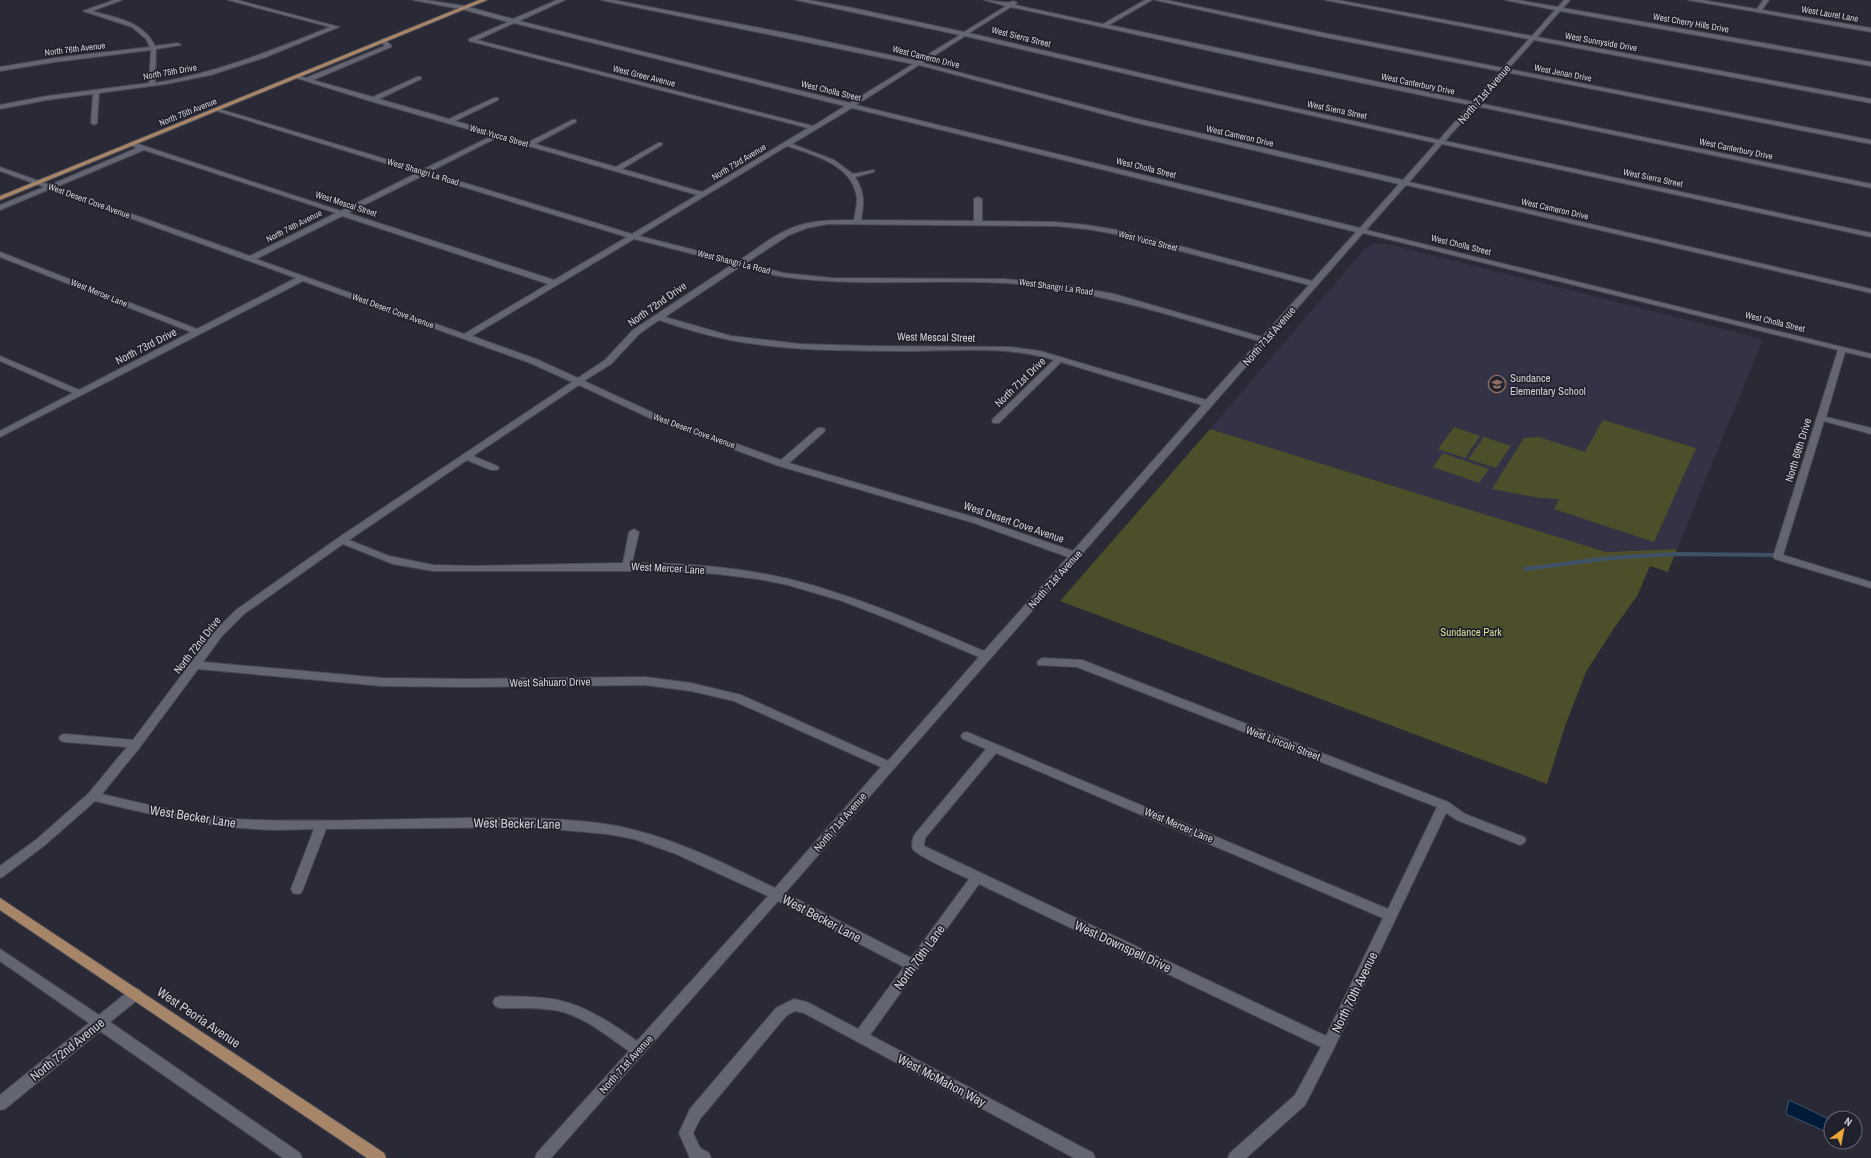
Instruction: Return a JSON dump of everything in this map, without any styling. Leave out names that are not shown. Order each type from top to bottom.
[{"type":"main road","name":"North 75th Avenue","points":[[0,198],[484,0]]},
{"type":"main road","name":"West Peoria Avenue","points":[[0,903],[379,1158]]},
{"type":"street","points":[[119,0],[86,11],[137,28],[149,39],[153,48],[152,85]]},
{"type":"street","name":"North 75th Drive","points":[[0,107],[42,99],[152,85],[189,78],[236,66],[336,27],[231,0]]},
{"type":"street","name":"West Cholla Street","points":[[416,0],[465,8],[850,106],[1871,356]]},
{"type":"street","points":[[512,21],[562,0]]},
{"type":"street","name":"West Cameron Drive","points":[[604,0],[805,39],[918,64],[1133,120],[1871,291]]},
{"type":"street","name":"West Sierra Street","points":[[800,0],[870,12],[966,33],[1184,86],[1871,234]]},
{"type":"street","name":"West Canterbury Drive","points":[[987,0],[1270,62],[1871,186]]},
{"type":"street","name":"North 73rd Avenue","points":[[466,336],[814,128],[1019,0]]},
{"type":"street","points":[[1105,25],[1148,0]]},
{"type":"street","name":"West Jenan Drive","points":[[1158,0],[1235,17],[1505,71],[1871,142]]},
{"type":"street","name":"West Sunnyside Drive","points":[[1328,0],[1871,102]]},
{"type":"street","name":"West Cherry Hills Drive","points":[[1508,0],[1871,64]]},
{"type":"street","name":"North 71st Avenue","points":[[542,1158],[777,894],[888,766],[1076,556],[1264,340],[1405,184],[1567,0]]},
{"type":"street","name":"West Laurel Lane","points":[[1691,0],[1871,30]]},
{"type":"street","points":[[1759,11],[1766,0]]},
{"type":"street","name":"West Greer Avenue","points":[[512,21],[471,40],[814,128]]},
{"type":"street","points":[[307,80],[389,46],[383,41]]},
{"type":"street","points":[[153,48],[178,45]]},
{"type":"street","name":"North 76th Avenue","points":[[0,69],[55,60],[153,48]]},
{"type":"street","name":"West Yucca Street","points":[[296,77],[702,194]]},
{"type":"street","points":[[372,100],[419,78]]},
{"type":"street","points":[[94,123],[96,92]]},
{"type":"street","points":[[450,121],[496,99]]},
{"type":"street","name":"West Shangri La Road","points":[[217,110],[632,236],[783,275],[815,279],[1005,281],[1065,287],[1111,296],[1264,340]]},
{"type":"street","points":[[530,144],[574,121]]},
{"type":"street","name":"North 74th Avenue","points":[[250,259],[498,135]]},
{"type":"street","name":"West Mescal Street","points":[[132,144],[554,283]]},
{"type":"street","points":[[617,169],[660,144]]},
{"type":"street","points":[[786,144],[825,157],[851,176],[859,190],[861,198],[857,222]]},
{"type":"street","points":[[0,208],[144,148]]},
{"type":"street","name":"West Desert Cove Avenue","points":[[0,169],[533,361],[657,418],[782,464],[970,519],[1076,556]]},
{"type":"street","points":[[851,176],[872,171]]},
{"type":"street","points":[[978,199],[978,222]]},
{"type":"street","name":"West Yucca Street","points":[[857,222],[978,222],[1055,224],[1087,227],[1120,233],[1315,284]]},
{"type":"street","name":"North 72nd Drive","points":[[0,873],[41,842],[93,796],[136,744],[218,634],[240,612],[341,540],[608,362],[636,332],[778,237],[796,228],[816,223],[857,222]]},
{"type":"street","name":"West Mercer Lane","points":[[0,254],[197,332]]},
{"type":"street","name":"North 73rd Drive","points":[[0,434],[302,278]]},
{"type":"street","name":"West Mescal Street","points":[[658,317],[714,334],[770,344],[816,347],[1010,349],[1040,353],[1209,404]]},
{"type":"street","name":"North 69th Drive","points":[[1842,349],[1778,557],[1871,585]]},
{"type":"street","points":[[0,358],[80,393]]},
{"type":"street","name":"North 71st Drive","points":[[996,421],[1059,359]]},
{"type":"street","points":[[1821,418],[1871,431]]},
{"type":"street","points":[[782,464],[821,430]]},
{"type":"street","points":[[467,456],[494,468]]},
{"type":"street","points":[[627,566],[634,532]]},
{"type":"street","name":"West Mercer Lane","points":[[341,540],[389,561],[433,568],[627,566],[678,567],[731,572],[799,585],[859,604],[986,656]]},
{"type":"street","name":"West Lincoln Street","points":[[1042,662],[1078,663],[1444,805],[1461,817],[1520,840]]},
{"type":"street","name":"West Sahuaro Drive","points":[[195,666],[347,680],[397,682],[466,683],[638,681],[667,683],[714,691],[754,705],[888,766]]},
{"type":"street","name":"West Mercer Lane","points":[[967,736],[1390,915]]},
{"type":"street","points":[[65,738],[136,744]]},
{"type":"street","name":"West Downspell Drive","points":[[994,747],[919,837],[918,848],[1329,1044]]},
{"type":"street","name":"West Becker Lane","points":[[93,796],[159,812],[206,821],[257,824],[530,822],[556,823],[612,830],[652,841],[695,856],[777,894],[913,965]]},
{"type":"street","name":"North 70th Avenue","points":[[1236,1158],[1300,1100],[1329,1044],[1444,805]]},
{"type":"street","points":[[297,889],[322,824]]},
{"type":"street","name":"North 70th Lane","points":[[860,1037],[977,877]]},
{"type":"street","points":[[0,954],[295,1158]]},
{"type":"street","name":"North 72nd Avenue","points":[[0,1104],[135,994]]},
{"type":"street","points":[[500,1002],[538,1003],[567,1008],[590,1019],[639,1050]]},
{"type":"street","name":"West McMahon Way","points":[[704,1158],[695,1153],[686,1133],[695,1114],[781,1012],[794,1005],[807,1008],[1088,1158]]},
{"type":"shaded area","name":"Sundance Elementary School","points":[[1373,244],[1387,244],[1763,339],[1677,549],[1606,552],[1210,429],[1364,250]]},
{"type":"green space","points":[[1603,420],[1696,448],[1654,542],[1554,509],[1559,499],[1541,498],[1492,489],[1524,438],[1539,437],[1585,452]]},
{"type":"green space","points":[[1454,427],[1480,436],[1465,458],[1438,449]]},
{"type":"green space","name":"Sundance Park","points":[[1210,429],[1606,552],[1677,549],[1668,572],[1650,566],[1637,596],[1614,628],[1586,672],[1565,726],[1547,784],[1060,601]]},
{"type":"green space","points":[[1484,437],[1511,446],[1496,468],[1468,459]]},
{"type":"green space","points":[[1443,453],[1489,469],[1479,483],[1433,467]]},
{"type":"water","points":[[1789,1100],[1823,1116],[1823,1130],[1786,1114]]},
{"type":"waterway","points":[[1525,569],[1610,558],[1676,554],[1778,555]]},
{"type":"place","name":"Sundance Elementary School","points":[[1497,384]]}]
